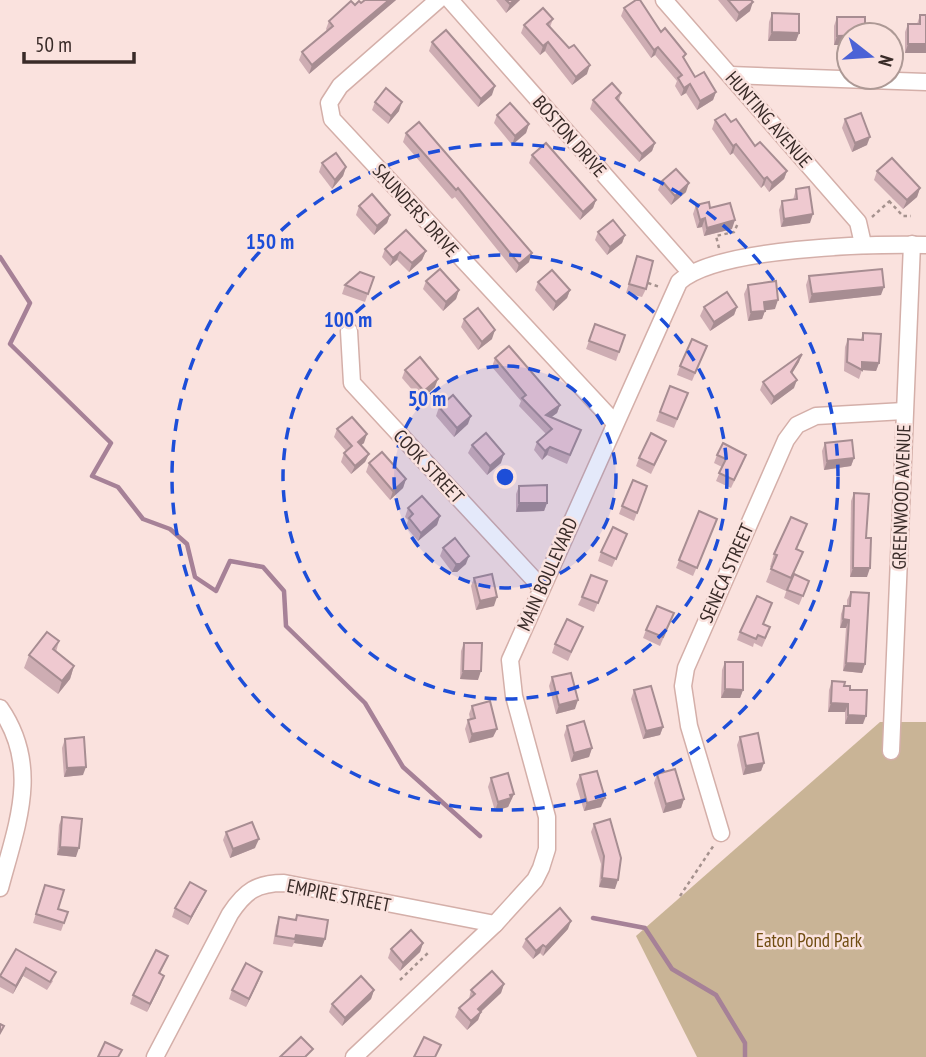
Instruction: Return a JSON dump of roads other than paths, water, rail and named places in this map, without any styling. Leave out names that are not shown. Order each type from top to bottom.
[{"type":"street","name":"SAUNDERS DRIVE","points":[[438,0],[340,86],[329,103],[332,119],[615,423]]},
{"type":"street","name":"BOSTON DRIVE","points":[[450,0],[690,272]]},
{"type":"street","name":"HUNTING AVENUE","points":[[664,0],[859,224],[863,244]]},
{"type":"street","points":[[730,75],[926,82]]},
{"type":"street","points":[[690,272],[731,259],[863,244],[919,244]]},
{"type":"street","name":"GREENWOOD AVENUE","points":[[891,751],[904,411],[919,244]]},
{"type":"street","name":"MAIN BOULEVARD","points":[[357,1056],[495,924],[535,880],[547,849],[547,816],[514,695],[510,667],[514,649],[670,296],[690,272]]},
{"type":"street","name":"COOK STREET","points":[[349,331],[352,383],[541,587]]},
{"type":"street","name":"SENECA STREET","points":[[721,833],[689,726],[684,686],[686,668],[702,628],[786,440],[796,425],[816,416],[904,411]]},
{"type":"street","points":[[0,708],[12,725],[23,755],[24,770],[15,834],[0,888]]},
{"type":"street","name":"EMPIRE STREET","points":[[155,1057],[230,914],[242,897],[254,887],[266,883],[284,883],[495,924]]},
{"type":"waterway","points":[[0,257],[30,303],[10,344],[111,443],[92,476],[118,487],[143,519],[170,529],[187,544],[195,577],[216,591],[230,561],[263,567],[284,591],[286,626],[365,703],[403,767],[480,836]]},
{"type":"waterway","points":[[593,918],[645,928],[672,969],[716,995],[745,1043],[745,1057]]},
{"type":"park label","name":"Eaton Pond Park","points":[[809,940]]}]
